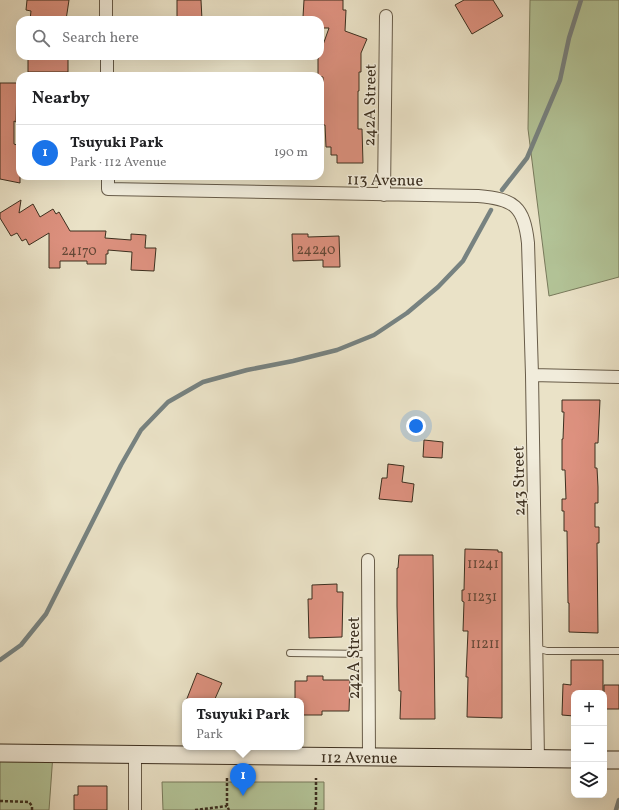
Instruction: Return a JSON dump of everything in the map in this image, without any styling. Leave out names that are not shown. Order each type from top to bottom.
[{"type":"main road","name":"112 Avenue","points":[[0,753],[571,759]]},
{"type":"main road","points":[[607,760],[619,760]]},
{"type":"street","points":[[106,0],[106,16]]},
{"type":"street","name":"242A Street","points":[[384,195],[386,16]]},
{"type":"street","points":[[106,60],[107,72]]},
{"type":"street","name":"113 Avenue","points":[[108,180],[108,188],[478,196],[506,201],[514,207]]},
{"type":"street","name":"243 Street","points":[[514,207],[521,214],[526,227],[528,243],[532,375],[538,759]]},
{"type":"street","points":[[532,375],[619,377]]},
{"type":"street","name":"242A Street","points":[[368,560],[369,757]]},
{"type":"street","points":[[135,754],[135,810]]},
{"type":"lane","points":[[536,648],[547,651],[619,651]]},
{"type":"lane","points":[[290,653],[369,654]]},
{"type":"path","points":[[228,778],[227,806],[229,810]]},
{"type":"path","points":[[315,810],[316,778]]},
{"type":"path","points":[[0,801],[29,802],[32,806],[32,810]]},
{"type":"path","points":[[195,810],[227,806]]},
{"type":"green space","points":[[530,0],[619,0],[619,277],[549,296],[528,129]]},
{"type":"green space","points":[[0,753],[53,754],[49,810],[0,810]]},
{"type":"green space","points":[[162,782],[324,782],[324,810],[163,810]]},
{"type":"building","points":[[27,0],[69,0],[67,16],[30,16],[31,11],[26,10]]},
{"type":"building","points":[[177,0],[201,0],[202,16],[177,16]]},
{"type":"building","points":[[304,0],[343,0],[343,10],[346,10],[345,31],[367,39],[361,53],[361,72],[359,72],[358,91],[358,129],[362,129],[363,163],[337,163],[337,155],[331,155],[331,147],[326,147],[324,125],[324,72],[318,72],[318,60],[324,60],[324,42],[329,28],[324,28],[324,16],[303,16]]},
{"type":"building","points":[[464,0],[493,0],[503,16],[472,34],[455,5]]},
{"type":"building","points":[[28,60],[68,60],[68,72],[28,72]]},
{"type":"building","points":[[0,83],[16,83],[16,122],[14,121],[14,144],[16,145],[16,180],[20,180],[20,183],[0,179]]},
{"type":"building","points":[[21,200],[19,213],[33,204],[40,217],[53,209],[56,214],[59,212],[70,231],[106,231],[105,238],[131,240],[131,234],[146,235],[145,248],[156,248],[154,271],[131,270],[132,252],[108,250],[108,254],[106,254],[106,264],[87,264],[87,261],[60,261],[60,268],[49,268],[49,233],[29,245],[26,239],[22,241],[17,233],[11,236],[0,218],[0,213]]},
{"type":"building","points":[[292,234],[308,234],[308,237],[339,236],[340,267],[323,267],[323,260],[293,261]]},
{"type":"building","points":[[562,400],[600,400],[598,443],[595,443],[595,468],[597,468],[598,503],[595,503],[595,527],[599,527],[599,543],[597,543],[598,633],[569,632],[567,531],[564,531],[564,511],[562,511],[562,499],[566,499],[565,470],[562,470],[564,412],[562,412]]},
{"type":"building","points":[[424,440],[443,442],[442,458],[423,457]]},
{"type":"building","points":[[388,464],[404,466],[402,482],[414,484],[412,502],[379,499],[382,478],[387,478]]},
{"type":"building","points":[[465,549],[498,550],[498,552],[502,552],[502,718],[467,717],[468,677],[466,677],[468,631],[463,631],[464,602],[462,601],[462,590],[464,590]]},
{"type":"building","points":[[399,555],[433,555],[435,719],[400,719],[401,691],[399,691],[397,606],[397,568]]},
{"type":"building","points":[[337,584],[337,592],[343,592],[342,637],[309,638],[308,599],[312,599],[312,585]]},
{"type":"building","points":[[571,660],[603,660],[603,690],[571,690],[571,716],[562,715],[563,684],[571,685]]},
{"type":"building","points":[[197,673],[222,683],[215,698],[187,698]]},
{"type":"building","points":[[307,676],[323,676],[323,680],[350,680],[349,711],[322,711],[322,715],[304,715],[304,698],[295,698],[295,681],[307,681]]},
{"type":"building","points":[[604,685],[619,685],[619,709],[607,709],[607,690],[604,690]]},
{"type":"building","points":[[78,786],[107,786],[107,810],[74,810],[74,795],[78,795]]},
{"type":"waterway","points":[[502,190],[527,158],[560,80],[569,38],[581,0]]},
{"type":"waterway","points":[[0,660],[21,645],[46,614],[121,465],[141,430],[168,402],[203,382],[247,370],[337,350],[374,335],[407,313],[438,287],[463,261],[491,210]]},
{"type":"waterway","points":[[616,810],[619,800]]},
{"type":"place","name":"Tsuyuki Park","points":[[243,796]]}]
